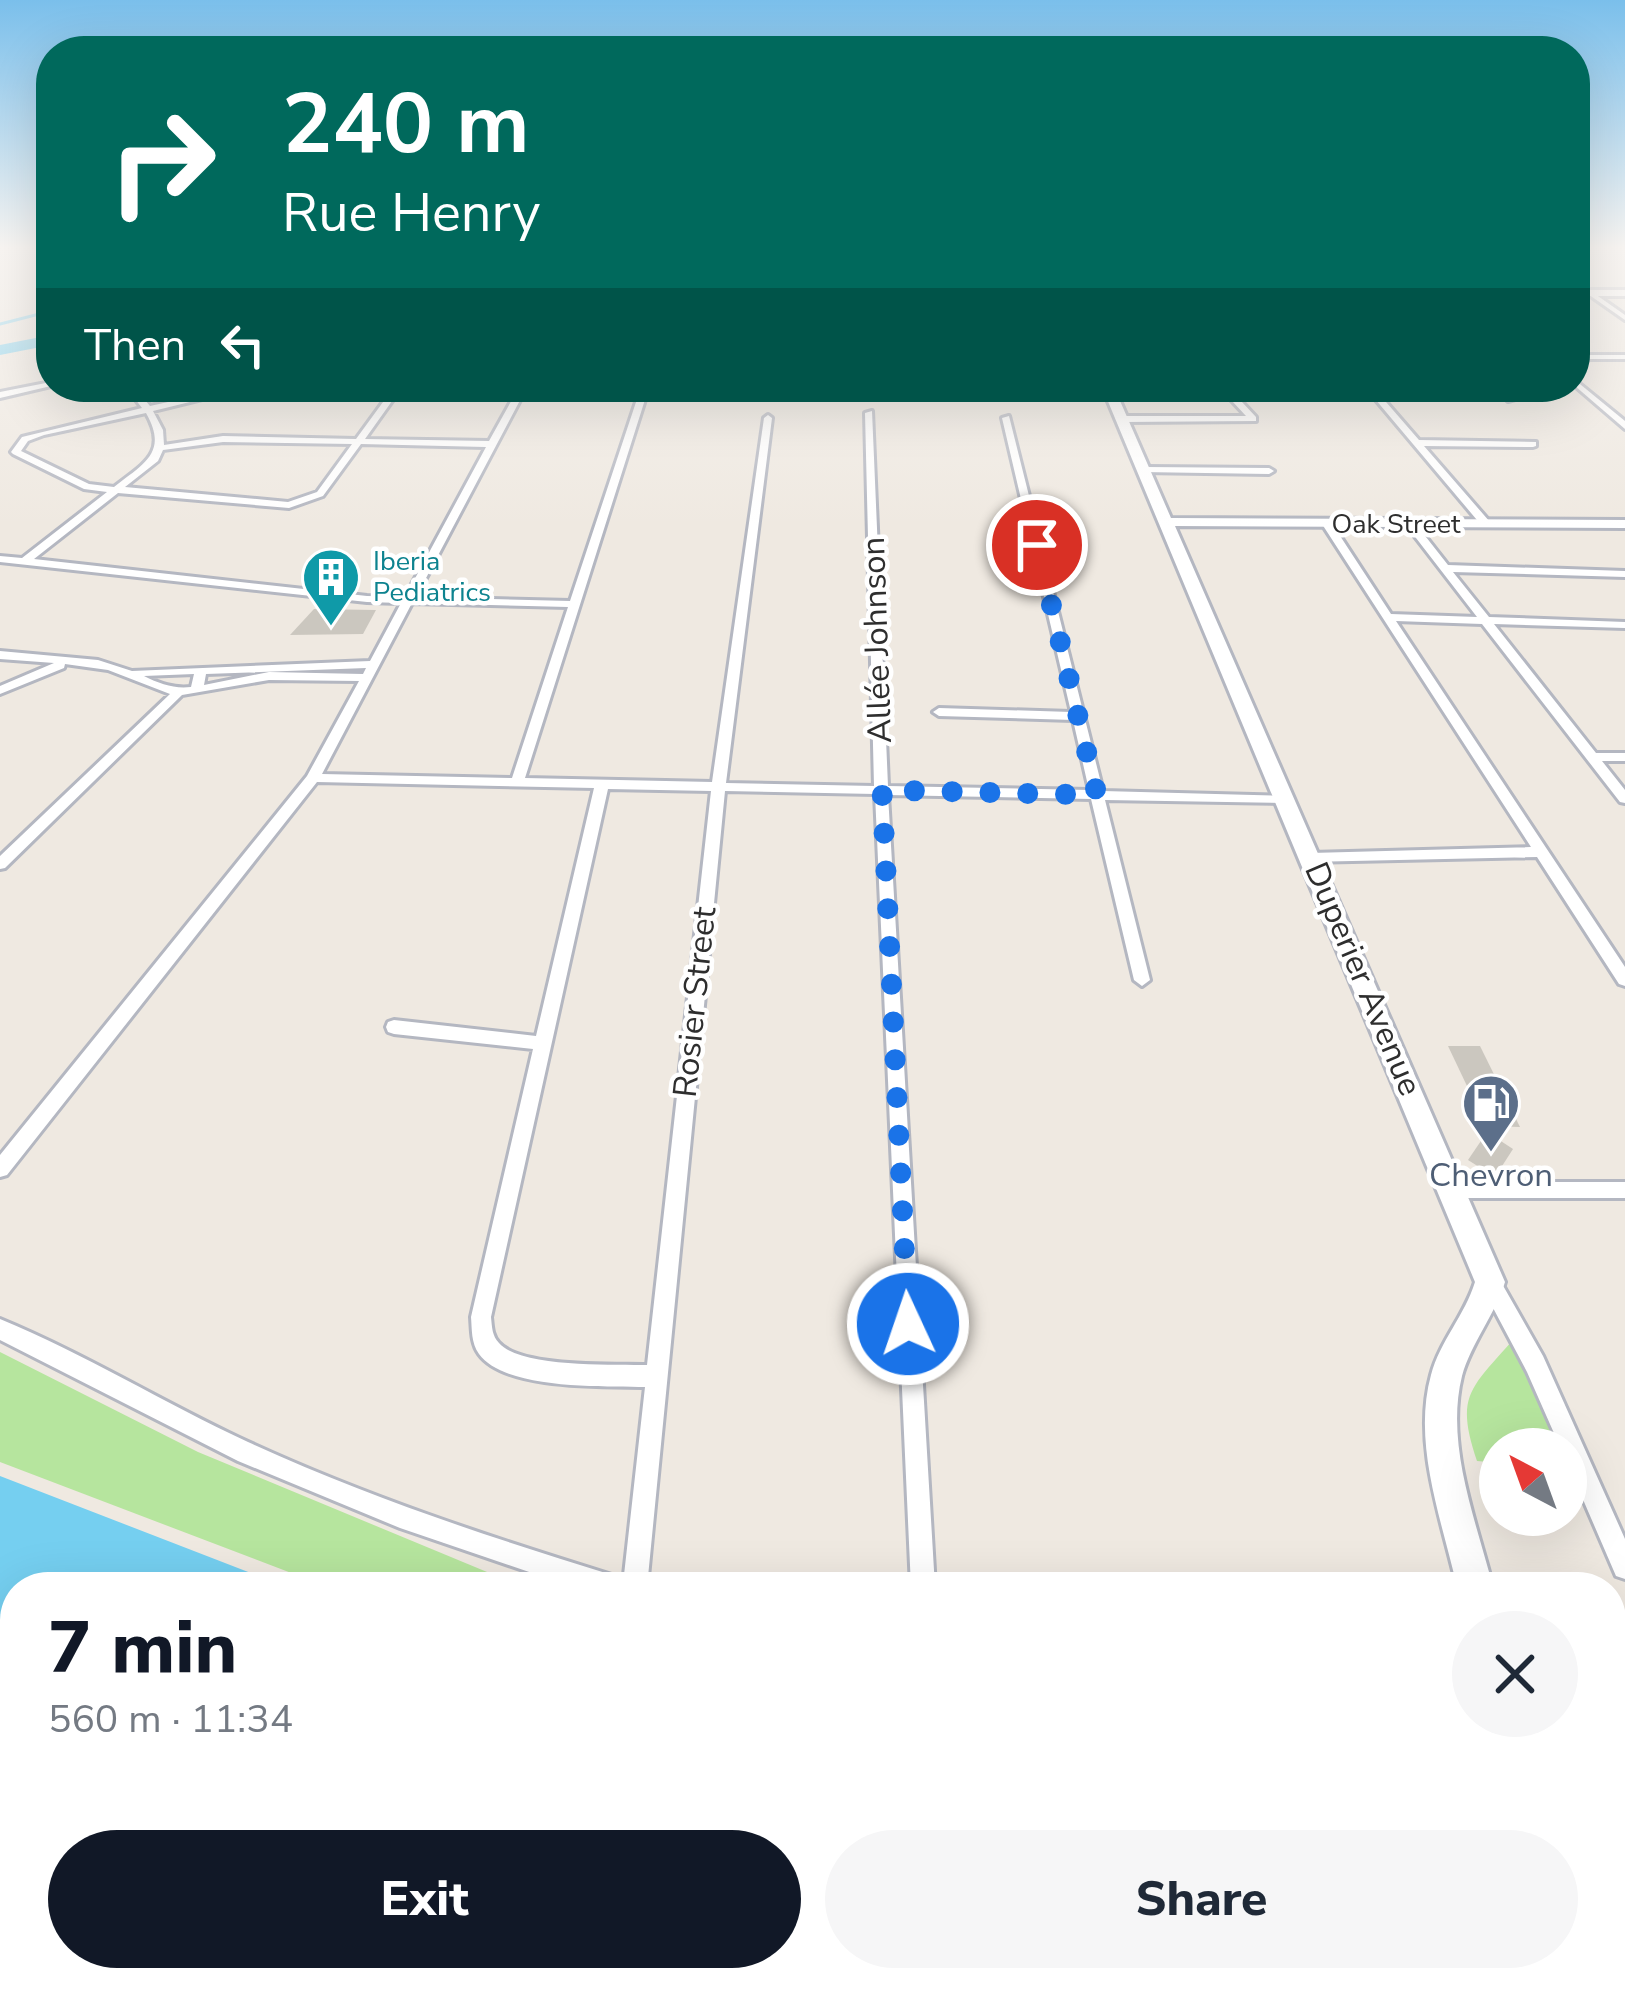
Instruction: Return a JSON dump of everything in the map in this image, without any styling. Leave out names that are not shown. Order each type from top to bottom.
[{"type":"main road","name":"Duperier Avenue","points":[[1115,402],[1490,1282]]},
{"type":"main road","name":"Oak Street","points":[[1166,522],[1625,524]]},
{"type":"main road","points":[[1472,1572],[1447,1463],[1441,1402],[1448,1369],[1474,1330],[1490,1282]]},
{"type":"street","points":[[1590,357],[1625,357]]},
{"type":"street","points":[[0,395],[36,387]]},
{"type":"street","points":[[1590,395],[1625,425]]},
{"type":"street","points":[[141,402],[160,427],[161,448]]},
{"type":"street","points":[[175,402],[41,433],[16,446],[20,455],[87,487],[289,505],[320,494],[387,402]]},
{"type":"street","points":[[0,1169],[313,778],[515,402]]},
{"type":"street","points":[[518,782],[640,402]]},
{"type":"street","points":[[1123,419],[1253,419],[1237,402]]},
{"type":"street","points":[[1382,402],[1486,524]]},
{"type":"street","name":"Allée Johnson","points":[[869,413],[882,790],[922,1572]]},
{"type":"street","name":"Rosier Street","points":[[637,1572],[712,834],[722,787],[768,418]]},
{"type":"street","points":[[1006,418],[1142,980]]},
{"type":"street","points":[[24,562],[119,492],[161,448],[223,440],[492,444]]},
{"type":"street","points":[[1417,443],[1533,443]]},
{"type":"street","points":[[1145,470],[1269,471]]},
{"type":"street","points":[[1328,524],[1625,980]]},
{"type":"street","points":[[1412,525],[1625,800]]},
{"type":"street","points":[[0,560],[411,600],[575,604]]},
{"type":"street","points":[[1444,568],[1625,574]]},
{"type":"street","points":[[1390,617],[1625,625]]},
{"type":"street","points":[[0,690],[7,675],[0,656],[199,682],[372,671]]},
{"type":"street","points":[[0,690],[70,662]]},
{"type":"street","points":[[137,673],[164,693],[177,694]]},
{"type":"street","points":[[0,864],[177,694],[199,682]]},
{"type":"street","points":[[939,712],[1078,716]]},
{"type":"street","points":[[1592,758],[1625,757]]},
{"type":"street","points":[[313,778],[1286,799]]},
{"type":"street","points":[[602,784],[481,1317],[485,1345],[505,1362],[533,1370],[657,1376]]},
{"type":"street","points":[[1310,858],[1543,852]]},
{"type":"street","points":[[394,1027],[542,1043]]},
{"type":"street","points":[[1454,1190],[1625,1190]]},
{"type":"street","name":"Duperier Avenue","points":[[1490,1282],[1535,1364],[1625,1567]]},
{"type":"street","points":[[0,1329],[197,1430],[364,1502],[478,1546],[563,1572]]},
{"type":"green space","points":[[1512,1341],[1553,1428],[1479,1428],[1477,1461],[1467,1407],[1486,1371]]},
{"type":"green space","points":[[0,1352],[198,1452],[487,1572],[289,1572],[0,1462]]},
{"type":"water","points":[[0,1476],[248,1572],[0,1572]]},
{"type":"building","name":"Iberia Pediatrics","points":[[314,609],[376,610],[363,634],[290,635]]},
{"type":"building","points":[[1448,1046],[1480,1046],[1520,1127],[1486,1126]]},
{"type":"building","name":"Chevron","points":[[1487,1132],[1513,1149],[1495,1177],[1468,1160]]},
{"type":"waterway","points":[[0,350],[36,343]]},
{"type":"place","name":"Iberia Pediatrics","points":[[331,628]]},
{"type":"place","name":"Chevron","points":[[1491,1154]]},
{"type":"route","points":[[908,1324],[882,790],[1097,795],[1037,545]]}]
